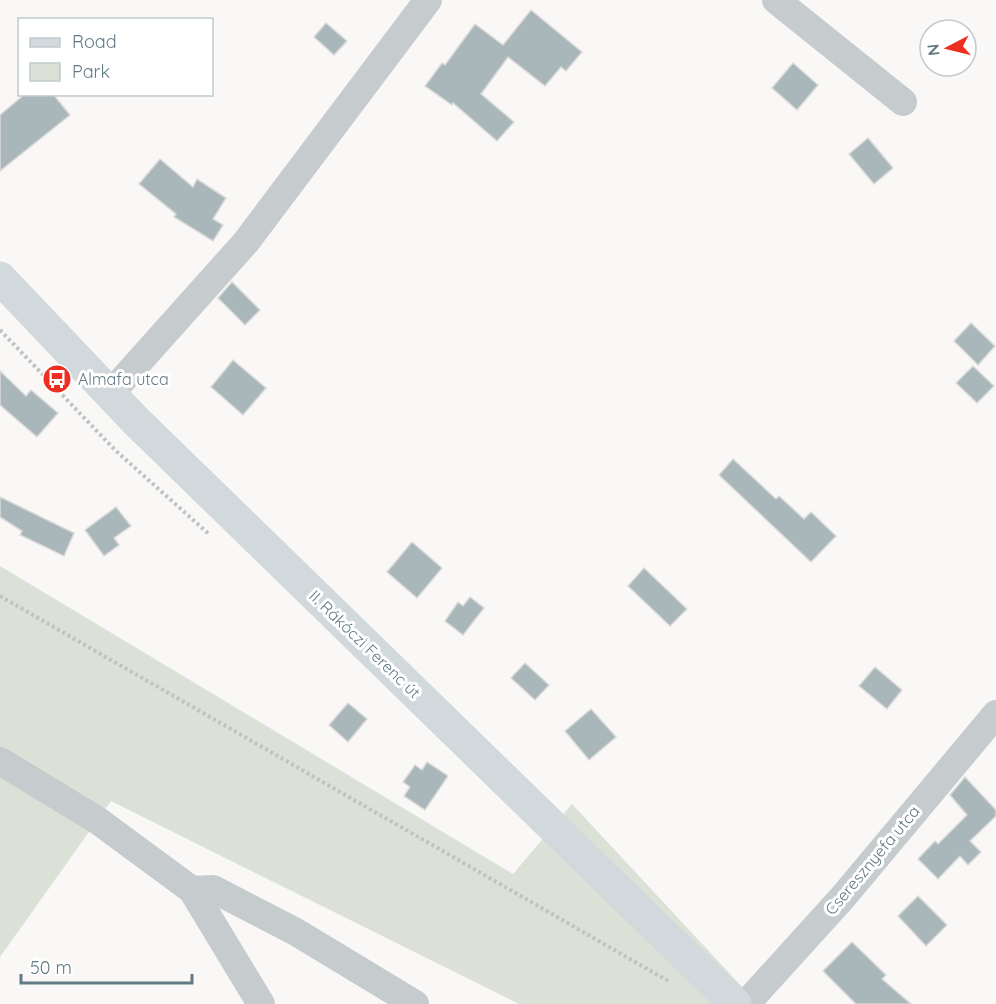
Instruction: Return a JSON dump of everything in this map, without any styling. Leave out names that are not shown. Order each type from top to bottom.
[{"type":"main road","name":"II. Rákóczi Ferenc út","points":[[0,278],[110,394],[735,1004]]},
{"type":"street","points":[[110,394],[246,243],[428,0]]},
{"type":"street","points":[[776,0],[903,102]]},
{"type":"street","name":"Cseresznyefa utca","points":[[746,1004],[843,897],[996,714]]},
{"type":"street","points":[[0,761],[97,820],[192,890],[261,1004]]},
{"type":"street","points":[[192,890],[213,889],[296,932],[415,1004]]},
{"type":"path","points":[[0,596],[680,988]]},
{"type":"green space","points":[[0,566],[513,874],[572,804],[745,990],[723,1004],[519,1004],[111,801],[0,957]]},
{"type":"building","points":[[531,10],[582,52],[566,71],[561,67],[545,86],[508,57],[481,94],[514,122],[497,141],[453,103],[452,105],[425,86],[442,63],[445,65],[475,24],[503,45]]},
{"type":"building","points":[[326,23],[347,41],[334,55],[314,37]]},
{"type":"building","points":[[793,63],[818,85],[797,110],[772,88]]},
{"type":"building","points":[[23,96],[55,96],[70,115],[0,171],[0,115]]},
{"type":"building","points":[[868,138],[893,168],[874,184],[849,154]]},
{"type":"building","points":[[160,159],[193,187],[197,179],[226,198],[213,219],[223,225],[213,241],[174,217],[176,214],[139,184]]},
{"type":"building","points":[[232,282],[260,310],[245,325],[218,298]]},
{"type":"building","points":[[971,323],[995,346],[978,365],[954,341]]},
{"type":"building","points":[[233,360],[266,388],[243,415],[211,387]]},
{"type":"building","points":[[973,366],[994,386],[977,403],[956,383]]},
{"type":"building","points":[[0,371],[26,396],[31,390],[58,413],[37,437],[0,405]]},
{"type":"building","points":[[733,459],[776,499],[779,496],[804,519],[811,512],[836,536],[811,562],[719,475]]},
{"type":"building","points":[[0,497],[74,533],[64,556],[20,535],[22,531],[0,517]]},
{"type":"building","points":[[116,507],[131,526],[114,538],[119,545],[104,556],[85,530]]},
{"type":"building","points":[[412,542],[442,568],[417,598],[387,572]]},
{"type":"building","points":[[644,568],[687,609],[670,626],[628,586]]},
{"type":"building","points":[[470,597],[484,608],[463,635],[445,621],[458,602],[463,606]]},
{"type":"building","points":[[525,663],[549,685],[535,700],[511,678]]},
{"type":"building","points":[[875,667],[902,690],[887,709],[859,686]]},
{"type":"building","points":[[348,703],[367,719],[348,742],[329,725]]},
{"type":"building","points":[[591,709],[616,737],[589,760],[565,731]]},
{"type":"building","points":[[427,762],[448,776],[425,810],[404,796],[410,787],[403,782],[415,765],[422,770]]},
{"type":"building","points":[[965,777],[996,810],[996,816],[970,841],[981,852],[968,865],[960,856],[938,879],[918,859],[935,841],[938,844],[967,815],[950,795]]},
{"type":"building","points":[[918,896],[947,925],[926,946],[898,916]]},
{"type":"building","points":[[852,942],[886,975],[882,979],[911,1004],[856,1004],[823,971]]},
{"type":"place","name":"Almafa utca","points":[[57,379]]}]
